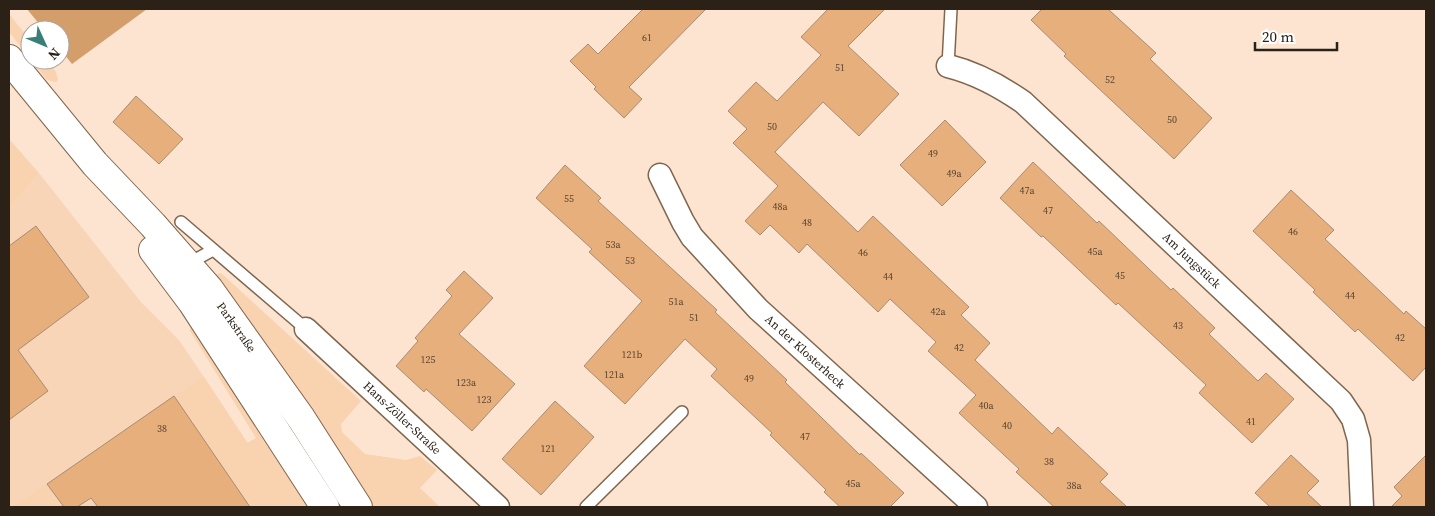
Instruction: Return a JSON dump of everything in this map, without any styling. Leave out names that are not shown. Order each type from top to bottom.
[{"type":"main road","name":"Parkstraße","points":[[9,59],[95,164],[141,233],[180,270],[209,289],[301,418],[358,507]]},
{"type":"main road","name":"Parkstraße","points":[[180,270],[192,302],[325,507]]},
{"type":"street","name":"Am Jungstück","points":[[948,66],[983,78],[1023,102],[1341,401],[1353,419],[1359,440],[1362,507]]},
{"type":"street","name":"An der Klosterheck","points":[[660,174],[692,238],[758,309],[976,507]]},
{"type":"street","name":"Hans-Zöller-Straße","points":[[306,330],[498,507]]},
{"type":"lane","points":[[948,66],[952,9]]},
{"type":"lane","points":[[181,222],[306,330]]},
{"type":"lane","points":[[180,270],[213,250]]},
{"type":"lane","points":[[586,507],[682,412]]},
{"type":"shaded area","points":[[27,9],[147,9],[72,64],[70,62],[70,20],[36,20]]},
{"type":"shaded area","points":[[9,14],[20,28],[20,46],[9,32]]},
{"type":"shaded area","points":[[39,70],[54,70],[56,72],[58,80],[56,82],[47,80]]},
{"type":"shaded area","points":[[9,139],[39,173],[9,208]]},
{"type":"shaded area","points":[[39,173],[140,301],[179,340],[290,507],[9,507],[9,208]]},
{"type":"shaded area","points":[[221,273],[361,401],[341,424],[342,432],[365,454],[406,460],[420,456],[437,470],[420,488],[440,507],[370,507],[211,275]]},
{"type":"shaded area","points":[[192,328],[198,331],[319,507],[250,507],[174,396],[204,377],[247,443],[256,438],[189,329]]},
{"type":"shaded area","points":[[47,484],[64,507],[13,507]]},
{"type":"building","points":[[643,9],[706,9],[629,87],[642,99],[624,118],[594,89],[596,87],[570,61],[588,44],[598,54]]},
{"type":"building","points":[[828,9],[885,9],[848,46],[899,94],[859,136],[823,102],[775,152],[858,232],[873,216],[969,307],[961,315],[990,343],[975,360],[1052,434],[1058,427],[1108,474],[1100,482],[1127,507],[1054,507],[1016,472],[1019,469],[959,413],[976,395],[928,351],[936,342],[890,299],[878,312],[807,244],[799,253],[770,225],[760,235],[745,221],[778,186],[733,143],[747,129],[728,111],[756,82],[777,101],[821,55],[801,37]]},
{"type":"building","points":[[1042,9],[1108,9],[1156,53],[1150,59],[1212,118],[1174,159],[1064,56],[1066,54],[1031,20]]},
{"type":"building","points":[[136,96],[183,139],[159,164],[113,122]]},
{"type":"building","points":[[945,120],[986,162],[942,206],[900,165]]},
{"type":"building","points":[[1033,162],[1097,223],[1099,221],[1171,290],[1173,288],[1215,328],[1209,334],[1258,381],[1266,373],[1294,399],[1252,443],[1199,393],[1206,385],[1118,303],[1116,305],[1000,198]]},
{"type":"building","points":[[565,165],[601,198],[598,201],[717,310],[715,312],[787,380],[785,382],[860,455],[861,453],[904,493],[890,507],[840,507],[824,492],[826,490],[770,435],[772,433],[711,376],[717,369],[685,339],[625,404],[584,366],[642,301],[589,252],[592,249],[536,198]]},
{"type":"building","points":[[1291,190],[1334,230],[1325,239],[1404,314],[1406,311],[1426,329],[1426,367],[1413,381],[1358,329],[1355,332],[1313,292],[1315,290],[1253,231]]},
{"type":"building","points":[[36,226],[89,297],[18,350],[48,391],[9,420],[9,246]]},
{"type":"building","points":[[464,271],[493,298],[459,334],[515,384],[472,431],[426,389],[424,392],[396,366],[418,341],[415,338],[452,296],[446,290]]},
{"type":"building","points":[[174,396],[250,507],[98,507],[91,498],[77,507],[64,507],[47,484]]},
{"type":"building","points":[[555,401],[594,437],[541,495],[502,459]]},
{"type":"building","points":[[1291,455],[1319,481],[1307,493],[1322,507],[1270,507],[1255,493]]},
{"type":"building","points":[[1426,455],[1426,507],[1391,507],[1402,496],[1394,487]]}]
